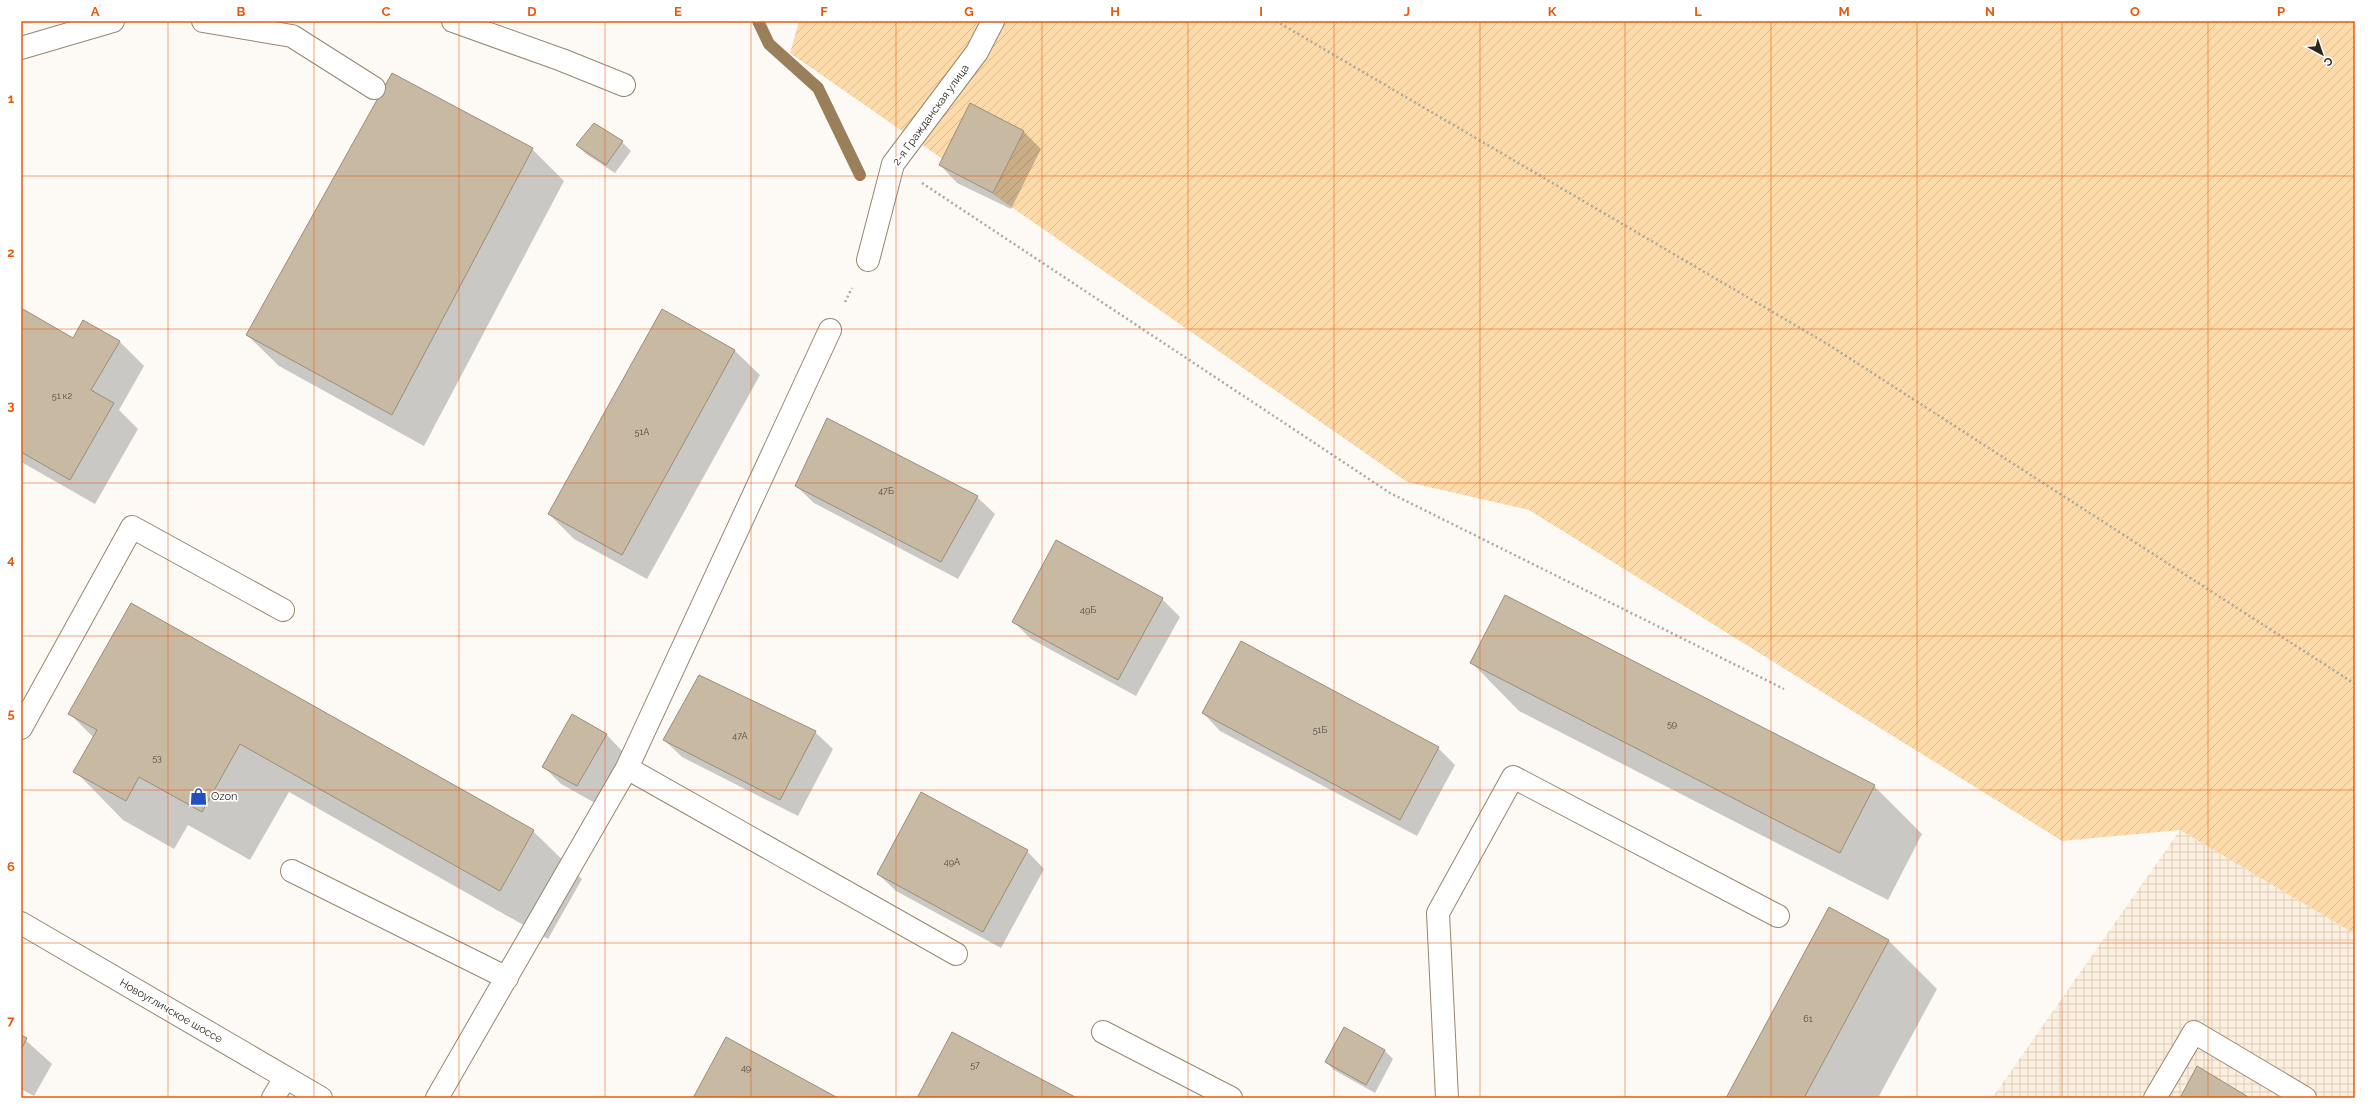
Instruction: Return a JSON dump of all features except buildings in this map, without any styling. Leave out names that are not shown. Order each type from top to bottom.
[{"type":"main road","points":[[21,48],[113,21]]},
{"type":"main road","points":[[203,21],[292,36],[374,88]]},
{"type":"main road","points":[[453,21],[562,60],[624,85]]},
{"type":"main road","name":"2-я Гражданская улица","points":[[868,260],[893,164],[977,52],[993,21]]},
{"type":"main road","points":[[437,1098],[627,768],[830,330]]},
{"type":"main road","points":[[21,728],[132,527],[283,610]]},
{"type":"main road","points":[[627,768],[956,954]]},
{"type":"main road","points":[[1447,1098],[1438,913],[1513,777],[1778,916]]},
{"type":"main road","points":[[292,871],[507,978]]},
{"type":"main road","name":"Новоугличское шоссе","points":[[21,923],[321,1098]]},
{"type":"main road","points":[[1103,1032],[1231,1098]]},
{"type":"main road","points":[[2155,1098],[2194,1032],[2305,1098]]},
{"type":"main road","points":[[273,1098],[285,1078]]},
{"type":"path","points":[[1276,21],[1829,345],[2355,684]]},
{"type":"path","points":[[893,164],[1390,492],[1784,689]]},
{"type":"path","points":[[830,330],[868,260]]},
{"type":"shaded area","points":[[799,21],[2355,21],[2355,934],[2180,830],[2062,841],[1529,510],[1407,482],[790,53]]},
{"type":"shaded area","points":[[2180,830],[2355,934],[2355,1098],[1992,1098]]},
{"type":"waterway","points":[[758,21],[769,44],[818,88],[860,175]]},
{"type":"place","name":"Ozon","points":[[198,796]]}]
